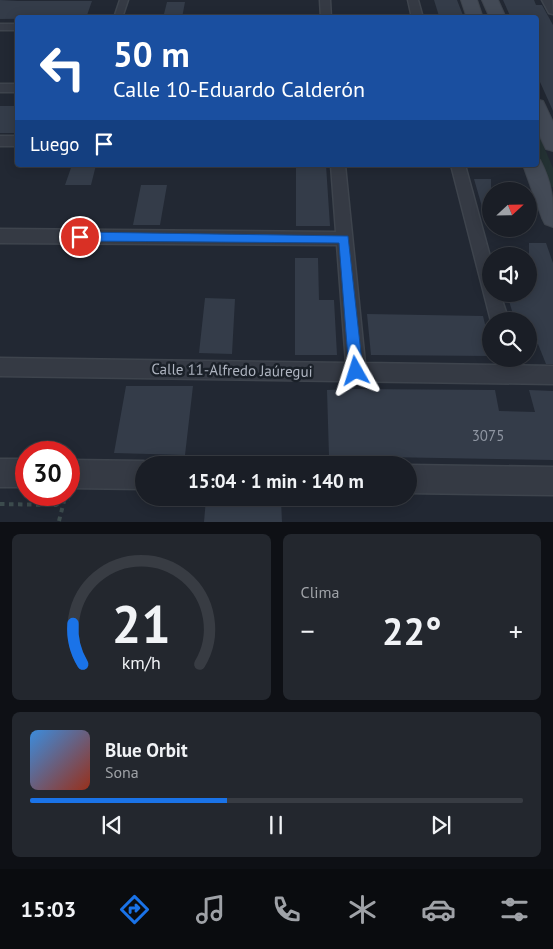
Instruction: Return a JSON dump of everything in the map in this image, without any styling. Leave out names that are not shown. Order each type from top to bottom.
[{"type":"main road","points":[[469,0],[475,15]]},
{"type":"main road","points":[[490,0],[497,15]]},
{"type":"main road","points":[[539,112],[553,144]]},
{"type":"main road","points":[[534,167],[553,218]]},
{"type":"street","points":[[119,15],[124,0]]},
{"type":"street","points":[[325,0],[326,15]]},
{"type":"street","points":[[414,0],[417,15]]},
{"type":"street","points":[[547,0],[553,11]]},
{"type":"street","points":[[0,27],[15,27]]},
{"type":"street","points":[[0,88],[15,88]]},
{"type":"street","points":[[0,141],[15,141]]},
{"type":"street","points":[[338,167],[356,371]]},
{"type":"street","points":[[459,167],[482,256]]},
{"type":"street","points":[[0,236],[344,239]]},
{"type":"street","name":"Calle 11-Alfredo Jaúregui","points":[[0,367],[356,371],[512,367],[553,375]]},
{"type":"street","points":[[0,473],[15,473]]},
{"type":"street","points":[[80,474],[135,475]]},
{"type":"street","points":[[417,479],[553,481]]},
{"type":"path","points":[[0,504],[15,504]]},
{"type":"path","points":[[59,520],[62,506]]},
{"type":"shaded area","points":[[539,135],[553,168],[553,187],[551,187],[539,157]]},
{"type":"building","points":[[0,0],[92,1],[87,15],[15,15],[15,19],[0,19]]},
{"type":"building","points":[[434,0],[457,0],[463,15],[439,15]]},
{"type":"building","points":[[503,0],[534,0],[536,5],[542,5],[553,25],[553,111],[539,80],[539,15],[510,15]]},
{"type":"building","points":[[167,2],[185,2],[183,15],[164,15]]},
{"type":"building","points":[[0,106],[15,106],[15,133],[0,133]]},
{"type":"building","points":[[71,167],[96,167],[91,185],[65,185]]},
{"type":"building","points":[[296,167],[326,167],[330,226],[296,226]]},
{"type":"building","points":[[474,179],[491,179],[491,182],[482,182],[482,207]]},
{"type":"building","points":[[141,185],[167,185],[160,225],[133,225]]},
{"type":"building","points":[[529,243],[546,243],[553,263],[553,364],[546,364],[537,344],[537,312],[512,312],[509,302],[537,302],[537,247],[529,247]]},
{"type":"building","points":[[295,258],[318,258],[319,300],[334,300],[337,355],[295,355]]},
{"type":"building","points":[[205,298],[235,299],[232,354],[199,353]]},
{"type":"building","points":[[367,314],[482,316],[482,356],[371,355]]},
{"type":"building","points":[[126,386],[193,386],[185,455],[114,453]]},
{"type":"building","points":[[327,390],[495,390],[499,411],[535,412],[529,390],[553,391],[553,460],[417,458],[417,456],[329,456]]},
{"type":"building","points":[[205,506],[281,506],[282,522],[204,522]]},
{"type":"route","points":[[80,237],[344,239],[356,371]]}]
